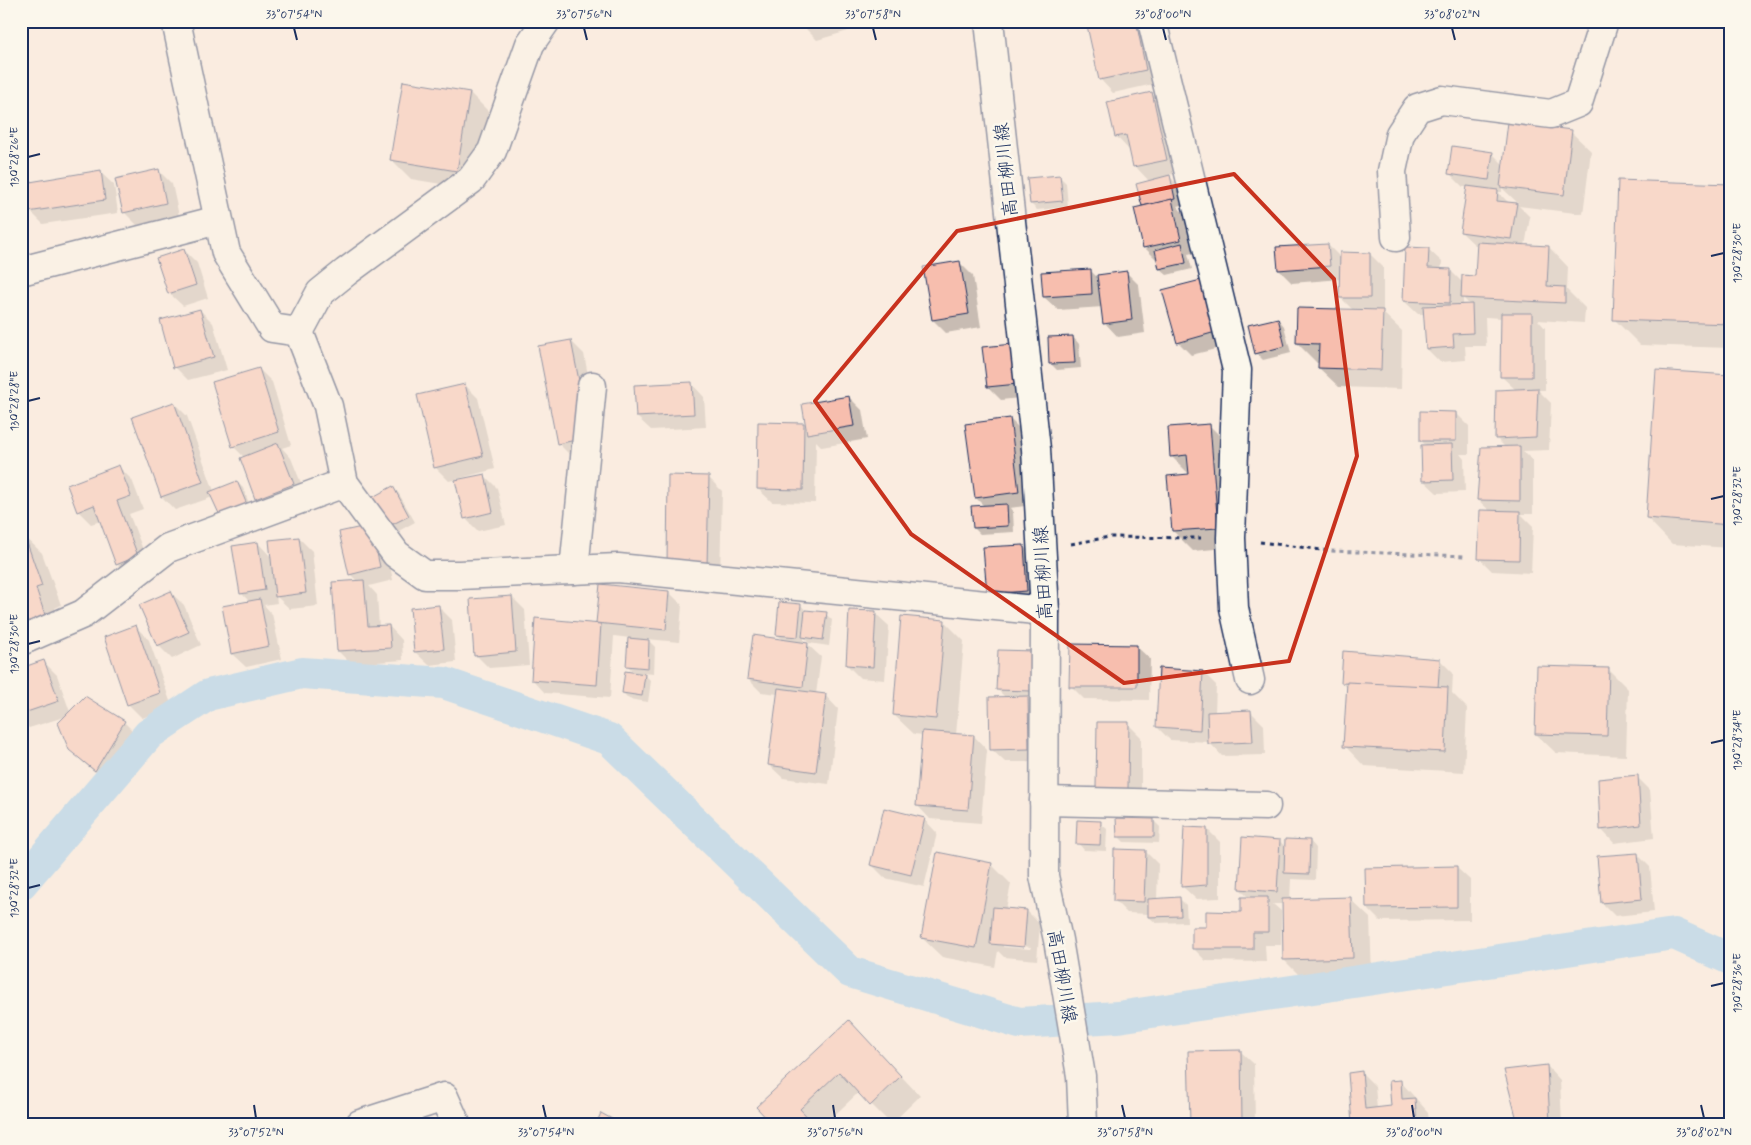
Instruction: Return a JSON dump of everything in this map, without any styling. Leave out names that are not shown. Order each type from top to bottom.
[{"type":"street","points":[[176,21],[226,253],[272,328],[298,332]]},
{"type":"street","points":[[298,332],[320,294],[346,272],[471,180],[492,152],[530,44],[546,21]]},
{"type":"street","name":"高田柳川線","points":[[989,21],[1036,449],[1045,611],[1044,876],[1058,940],[1081,1076],[1082,1124]]},
{"type":"street","points":[[1152,21],[1237,370],[1231,538],[1233,598],[1250,680]]},
{"type":"street","points":[[1396,237],[1392,171],[1400,134],[1417,108],[1442,100],[1552,114],[1578,103],[1604,21]]},
{"type":"street","points":[[21,271],[218,220]]},
{"type":"street","points":[[298,332],[328,406],[344,483],[396,554],[425,575],[618,568],[1045,611]]},
{"type":"street","points":[[574,570],[592,386]]},
{"type":"street","points":[[21,641],[83,614],[168,548],[344,483]]},
{"type":"street","points":[[1044,801],[1266,806]]},
{"type":"street","points":[[360,1124],[444,1097],[456,1124]]},
{"type":"highlighted area","points":[[1234,174],[1334,279],[1357,456],[1289,661],[1124,683],[911,534],[815,401],[957,231]]},
{"type":"building","points":[[1086,21],[1136,21],[1146,70],[1099,80]]},
{"type":"building","points":[[403,81],[470,92],[457,171],[390,160]]},
{"type":"building","points":[[1152,92],[1167,160],[1133,167],[1126,135],[1115,137],[1107,102]]},
{"type":"building","points":[[1508,122],[1572,130],[1564,195],[1500,187]]},
{"type":"building","points":[[1452,146],[1493,152],[1489,180],[1448,174]]},
{"type":"building","points":[[159,169],[166,203],[123,213],[115,179]]},
{"type":"building","points":[[101,170],[105,200],[28,212],[24,183]]},
{"type":"building","points":[[1060,175],[1063,201],[1030,204],[1027,178]]},
{"type":"building","points":[[1170,175],[1175,199],[1142,206],[1136,184]]},
{"type":"building","points":[[1618,180],[1730,184],[1730,324],[1613,320]]},
{"type":"building","points":[[1467,186],[1498,190],[1497,201],[1517,203],[1511,239],[1460,232]]},
{"type":"building","points":[[1172,199],[1181,240],[1143,248],[1134,208]]},
{"type":"building","points":[[1477,242],[1549,246],[1547,286],[1565,287],[1565,303],[1461,298],[1462,275],[1475,276]]},
{"type":"building","points":[[1182,243],[1186,263],[1159,269],[1155,250]]},
{"type":"building","points":[[1328,244],[1330,266],[1278,270],[1276,247]]},
{"type":"building","points":[[1405,247],[1429,248],[1428,268],[1451,269],[1450,303],[1403,301]]},
{"type":"building","points":[[184,249],[196,285],[168,294],[156,258]]},
{"type":"building","points":[[1340,252],[1370,253],[1370,298],[1339,298]]},
{"type":"building","points":[[960,261],[969,314],[932,320],[923,267]]},
{"type":"building","points":[[1091,269],[1092,294],[1043,297],[1041,272]]},
{"type":"building","points":[[1127,271],[1132,320],[1103,324],[1097,275]]},
{"type":"building","points":[[1205,279],[1219,331],[1177,343],[1162,290]]},
{"type":"building","points":[[1472,304],[1473,333],[1453,334],[1454,347],[1426,349],[1423,306]]},
{"type":"building","points":[[1297,308],[1383,310],[1381,370],[1318,368],[1319,344],[1296,343]]},
{"type":"building","points":[[200,309],[214,357],[173,368],[160,320]]},
{"type":"building","points":[[1501,313],[1532,313],[1532,377],[1500,377]]},
{"type":"building","points":[[1278,318],[1285,346],[1255,354],[1248,325]]},
{"type":"building","points":[[1073,336],[1075,363],[1049,364],[1048,337]]},
{"type":"building","points":[[571,340],[590,437],[557,444],[538,346]]},
{"type":"building","points":[[1013,344],[1018,384],[987,387],[982,347]]},
{"type":"building","points":[[259,368],[279,432],[232,447],[212,382]]},
{"type":"building","points":[[1656,370],[1730,375],[1730,525],[1646,518]]},
{"type":"building","points":[[692,382],[694,414],[636,417],[634,385]]},
{"type":"building","points":[[465,384],[483,456],[434,468],[417,395]]},
{"type":"building","points":[[1538,388],[1536,437],[1495,439],[1496,390]]},
{"type":"building","points":[[849,396],[854,426],[807,434],[802,404]]},
{"type":"building","points":[[174,402],[203,482],[161,497],[132,417]]},
{"type":"building","points":[[1420,411],[1456,412],[1456,441],[1420,441]]},
{"type":"building","points":[[1010,418],[1019,492],[975,498],[965,424]]},
{"type":"building","points":[[758,422],[804,423],[803,490],[757,489]]},
{"type":"building","points":[[1210,424],[1218,528],[1172,531],[1167,476],[1189,474],[1187,455],[1170,457],[1168,427]]},
{"type":"building","points":[[278,443],[294,484],[255,499],[240,458]]},
{"type":"building","points":[[1452,444],[1453,480],[1422,481],[1421,445]]},
{"type":"building","points":[[1520,446],[1520,501],[1477,500],[1481,447]]},
{"type":"building","points":[[119,465],[131,496],[117,501],[138,556],[116,565],[94,505],[77,512],[67,485]]},
{"type":"building","points":[[485,474],[493,512],[464,519],[455,480]]},
{"type":"building","points":[[668,475],[709,476],[707,566],[667,566]]},
{"type":"building","points":[[237,481],[248,507],[221,518],[209,492]]},
{"type":"building","points":[[393,486],[409,516],[387,527],[371,498]]},
{"type":"building","points":[[1007,504],[1008,526],[973,528],[971,506]]},
{"type":"building","points":[[1480,510],[1520,511],[1519,560],[1478,559]]},
{"type":"building","points":[[371,525],[380,567],[349,575],[339,532]]},
{"type":"building","points":[[23,531],[42,586],[36,588],[45,615],[21,624],[21,532]]},
{"type":"building","points":[[299,537],[306,593],[275,597],[269,540]]},
{"type":"building","points":[[258,542],[265,590],[240,594],[232,546]]},
{"type":"building","points":[[1024,545],[1027,591],[987,594],[983,547]]},
{"type":"building","points":[[364,580],[368,626],[389,625],[391,648],[337,651],[332,582]]},
{"type":"building","points":[[600,584],[669,591],[666,630],[596,623]]},
{"type":"building","points":[[171,591],[189,632],[157,646],[139,605]]},
{"type":"building","points":[[512,596],[516,652],[474,656],[470,599]]},
{"type":"building","points":[[260,599],[269,646],[231,654],[222,606]]},
{"type":"building","points":[[779,602],[801,604],[798,637],[776,635]]},
{"type":"building","points":[[439,605],[444,649],[414,652],[410,608]]},
{"type":"building","points":[[805,610],[827,612],[823,640],[802,637]]},
{"type":"building","points":[[849,610],[876,611],[873,667],[846,665]]},
{"type":"building","points":[[901,616],[945,620],[936,719],[893,715]]},
{"type":"building","points":[[535,618],[601,624],[597,685],[531,680]]},
{"type":"building","points":[[136,625],[160,693],[127,705],[104,637]]},
{"type":"building","points":[[753,635],[808,643],[803,687],[747,679]]},
{"type":"building","points":[[628,638],[649,640],[648,668],[626,666]]},
{"type":"building","points":[[1070,644],[1137,645],[1137,687],[1069,687]]},
{"type":"building","points":[[998,650],[1034,651],[1032,691],[996,690]]},
{"type":"building","points":[[1343,651],[1440,659],[1438,687],[1341,683]]},
{"type":"building","points":[[44,660],[59,701],[21,714],[21,668]]},
{"type":"building","points":[[1537,666],[1609,668],[1607,736],[1535,734]]},
{"type":"building","points":[[1159,668],[1203,671],[1200,730],[1156,727]]},
{"type":"building","points":[[625,671],[645,674],[642,696],[622,693]]},
{"type":"building","points":[[1347,682],[1448,687],[1445,752],[1343,747]]},
{"type":"building","points":[[778,688],[826,694],[816,772],[768,765]]},
{"type":"building","points":[[85,696],[125,721],[95,771],[69,750],[58,723]]},
{"type":"building","points":[[1028,696],[1029,749],[990,750],[989,697]]},
{"type":"building","points":[[1251,710],[1253,742],[1208,744],[1207,712]]},
{"type":"building","points":[[1097,722],[1129,722],[1128,789],[1096,788]]},
{"type":"building","points":[[922,731],[974,735],[968,810],[916,806]]},
{"type":"building","points":[[1638,775],[1641,825],[1600,830],[1598,779]]},
{"type":"building","points":[[884,808],[925,818],[911,875],[870,865]]},
{"type":"building","points":[[1116,818],[1154,819],[1154,837],[1117,837]]},
{"type":"building","points":[[1077,820],[1101,821],[1100,845],[1076,844]]},
{"type":"building","points":[[1184,827],[1207,828],[1207,885],[1181,887]]},
{"type":"building","points":[[1242,837],[1280,840],[1277,892],[1239,889]]},
{"type":"building","points":[[1285,839],[1310,840],[1309,874],[1284,873]]},
{"type":"building","points":[[1114,849],[1146,850],[1144,902],[1113,901]]},
{"type":"building","points":[[937,852],[992,863],[976,948],[921,938]]},
{"type":"building","points":[[1638,853],[1642,899],[1601,903],[1597,856]]},
{"type":"building","points":[[1457,866],[1457,907],[1366,908],[1365,868]]},
{"type":"building","points":[[1180,897],[1181,916],[1148,917],[1148,899]]},
{"type":"building","points":[[1241,897],[1268,897],[1268,932],[1253,932],[1253,949],[1192,949],[1192,927],[1206,927],[1206,911],[1241,912]]},
{"type":"building","points":[[1351,897],[1353,958],[1283,960],[1282,899]]},
{"type":"building","points":[[993,907],[1027,910],[1024,947],[990,944]]},
{"type":"building","points":[[849,1020],[901,1076],[870,1106],[839,1072],[800,1109],[814,1124],[772,1124],[756,1107]]},
{"type":"building","points":[[1241,1050],[1242,1122],[1190,1123],[1188,1051]]},
{"type":"building","points":[[1547,1065],[1550,1124],[1518,1124],[1504,1070]]},
{"type":"building","points":[[1362,1071],[1365,1109],[1391,1106],[1389,1081],[1401,1080],[1402,1099],[1415,1098],[1417,1124],[1352,1124],[1348,1073]]},
{"type":"building","points":[[601,1113],[621,1124],[596,1124]]},
{"type":"waterway","points":[[21,884],[149,734],[208,695],[302,673],[444,683],[609,739],[850,972],[1019,1023],[1118,1017],[1674,934],[1730,959]]}]
